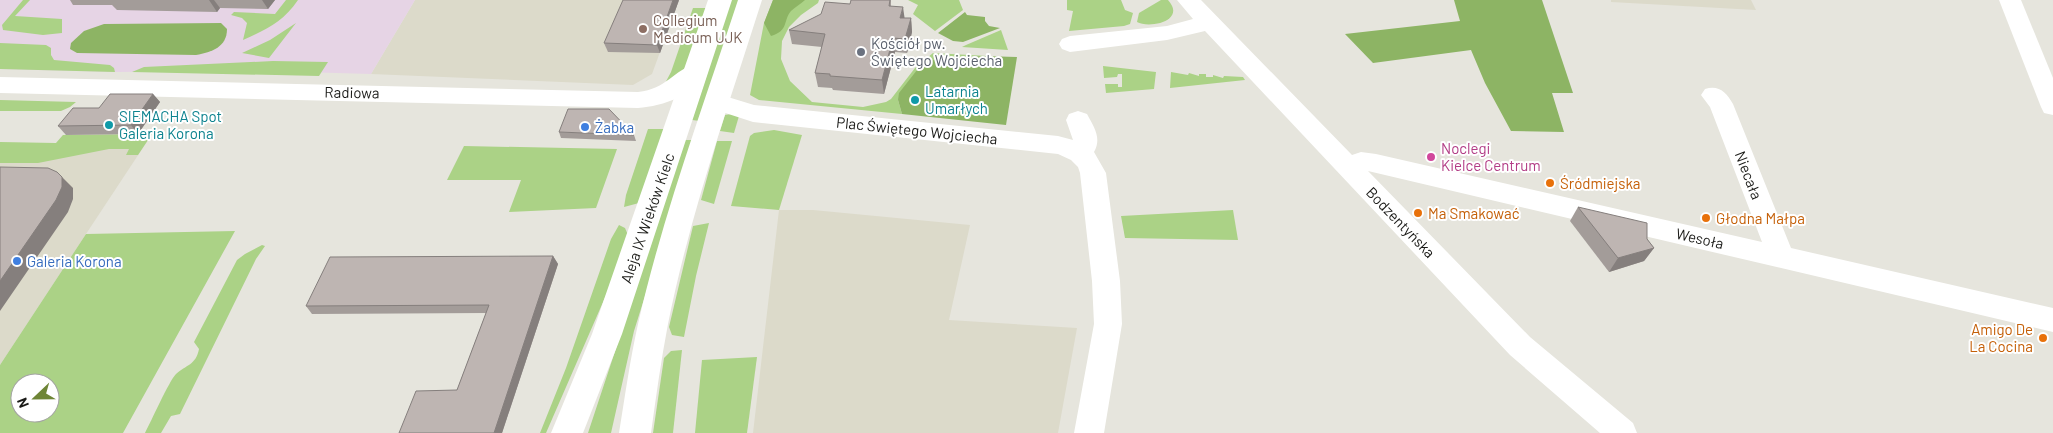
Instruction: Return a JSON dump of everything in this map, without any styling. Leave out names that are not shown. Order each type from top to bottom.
[{"type":"main road","name":"Aleja IX Wieków Kielc","points":[[567,433],[607,334],[720,0]]},
{"type":"main road","name":"Aleja IX Wieków Kielc","points":[[635,433],[639,396],[667,272],[750,0]]},
{"type":"street","name":"Bodzentyńska","points":[[1188,0],[1520,346],[1622,433]]},
{"type":"street","points":[[2010,0],[2053,108]]},
{"type":"street","points":[[1070,44],[1167,33],[1210,22]]},
{"type":"street","name":"Radiowa","points":[[0,85],[638,100],[670,93],[696,72]]},
{"type":"street","name":"Niecała","points":[[1713,95],[1721,104],[1777,247],[1779,257]]},
{"type":"street","name":"Plac Świętego Wojciecha","points":[[718,102],[753,113],[1058,145],[1080,153]]},
{"type":"street","points":[[1078,120],[1086,137],[1085,145],[1080,153],[1089,162],[1094,172],[1108,311],[1106,342],[1090,433]]},
{"type":"street","name":"Wesoła","points":[[1348,166],[1368,161],[2053,320]]},
{"type":"shaded area","points":[[0,0],[415,0],[371,74],[266,71],[115,72],[0,69]]},
{"type":"shaded area","points":[[415,0],[679,0],[652,74],[633,85],[371,74]]},
{"type":"shaded area","points":[[1611,0],[1751,0],[1756,10],[1611,2]]},
{"type":"shaded area","points":[[152,134],[0,365],[0,161],[41,162],[63,135]]},
{"type":"shaded area","points":[[779,210],[813,210],[970,225],[949,320],[1077,328],[1058,433],[753,433]]},
{"type":"green space","points":[[23,0],[30,0],[15,16],[62,19],[62,33],[43,35],[3,30],[2,25]]},
{"type":"green space","points":[[286,0],[298,0],[274,24],[243,40],[247,23],[242,18],[231,15],[234,12],[275,14]]},
{"type":"green space","points":[[731,0],[739,0],[700,121],[692,120]]},
{"type":"green space","points":[[773,0],[819,0],[818,3],[801,15],[789,27],[782,41],[781,59],[790,81],[812,102],[863,107],[886,102],[891,99],[915,68],[933,53],[1006,57],[982,56],[935,59],[898,100],[902,114],[759,100],[750,95],[764,23]]},
{"type":"green space","points":[[773,0],[805,0],[791,11],[781,31],[771,36],[764,23]]},
{"type":"green space","points":[[908,0],[959,0],[963,10],[935,31],[913,14],[918,5]]},
{"type":"green space","points":[[1067,0],[1121,0],[1125,10],[1133,13],[1130,24],[1069,31],[1073,11],[1067,10]]},
{"type":"green space","points":[[1161,0],[1168,0],[1173,7],[1173,13],[1170,18],[1157,24],[1137,22],[1139,13]]},
{"type":"green space","points":[[1454,0],[1542,0],[1573,93],[1552,93],[1564,132],[1511,131],[1485,83],[1471,50],[1373,63],[1345,34],[1460,21]]},
{"type":"green space","points":[[693,8],[707,8],[687,66],[681,74],[662,89],[671,72]]},
{"type":"green space","points":[[965,12],[967,15],[985,17],[985,21],[989,26],[1000,28],[963,42],[953,41],[938,33]]},
{"type":"green space","points":[[221,23],[227,29],[221,44],[213,50],[196,55],[77,53],[70,49],[71,43],[84,31],[104,24]]},
{"type":"green space","points":[[296,23],[269,58],[242,53],[270,40]]},
{"type":"green space","points":[[1001,30],[1008,50],[962,47],[966,45]]},
{"type":"green space","points":[[0,43],[46,45],[51,48],[51,55],[54,60],[110,65],[114,68],[115,72],[0,69]]},
{"type":"green space","points":[[982,56],[1017,57],[1006,125],[902,114],[898,100],[899,93],[921,65],[936,59]]},
{"type":"green space","points":[[273,61],[328,62],[319,76],[132,72],[144,67]]},
{"type":"green space","points":[[1103,66],[1156,72],[1154,89],[1106,93],[1105,84],[1118,84],[1118,87],[1122,87],[1122,74],[1118,74],[1117,77],[1104,78]]},
{"type":"green space","points":[[1171,72],[1188,75],[1189,73],[1199,76],[1199,74],[1206,74],[1206,77],[1213,77],[1213,75],[1223,78],[1224,76],[1243,77],[1245,80],[1170,88]]},
{"type":"green space","points":[[0,100],[76,102],[61,111],[0,111]]},
{"type":"green space","points":[[725,115],[739,116],[734,133],[720,131]]},
{"type":"green space","points":[[648,129],[664,129],[639,203],[624,207],[626,195]]},
{"type":"green space","points":[[774,130],[802,135],[779,210],[731,206],[750,136],[754,133]]},
{"type":"green space","points":[[152,134],[138,155],[126,155],[129,149],[109,149],[38,163],[0,163],[0,142],[56,143],[63,135]]},
{"type":"green space","points":[[685,140],[694,140],[634,331],[611,433],[588,433]]},
{"type":"green space","points":[[717,141],[732,141],[714,204],[701,200]]},
{"type":"green space","points":[[464,146],[617,149],[596,208],[509,212],[521,180],[447,180]]},
{"type":"green space","points":[[1233,210],[1238,240],[1125,238],[1121,216]]},
{"type":"green space","points":[[709,223],[684,337],[672,335],[669,327],[693,226]]},
{"type":"green space","points":[[619,225],[625,228],[628,235],[610,286],[546,433],[540,433],[566,368],[611,239]]},
{"type":"green space","points":[[235,231],[123,433],[0,433],[0,365],[86,234]]},
{"type":"green space","points":[[262,245],[265,246],[256,259],[180,414],[171,416],[161,433],[145,433],[173,378],[196,358],[199,349],[194,342],[237,260]]},
{"type":"green space","points":[[682,350],[673,433],[653,433],[664,358],[671,351]]},
{"type":"green space","points":[[757,357],[747,433],[695,433],[702,360]]},
{"type":"building","name":"Collegium Medicum UJK","points":[[623,0],[673,0],[657,45],[604,43]]},
{"type":"building","name":"Kościół pw. Świętego Wojciecha","points":[[851,0],[890,0],[889,6],[903,7],[900,18],[911,18],[905,39],[893,38],[882,80],[815,73],[825,34],[789,30],[821,14],[825,2],[850,4]]},
{"type":"building","points":[[110,94],[153,94],[131,125],[58,126],[73,108],[99,108]]},
{"type":"building","points":[[568,109],[609,109],[634,135],[559,132]]},
{"type":"building","name":"Galeria Korona","points":[[0,167],[48,168],[57,172],[62,177],[62,187],[56,200],[0,281]]},
{"type":"building","points":[[1578,207],[1647,223],[1647,239],[1654,248],[1618,258]]},
{"type":"building","points":[[553,256],[494,433],[399,433],[416,391],[457,390],[489,305],[306,306],[330,257]]},
{"type":"place","name":"Collegium Medicum UJK","points":[[643,29]]},
{"type":"place","name":"Kościół pw. Świętego Wojciecha","points":[[861,52]]},
{"type":"place","name":"Latarnia Umarłych","points":[[915,100]]},
{"type":"place","name":"SIEMACHA Spot Galeria Korona","points":[[109,125]]},
{"type":"place","name":"Żabka","points":[[585,127]]},
{"type":"place","name":"Noclegi Kielce Centrum","points":[[1431,157]]},
{"type":"place","name":"Śródmiejska","points":[[1550,183]]},
{"type":"place","name":"Ma Smakować","points":[[1418,213]]},
{"type":"place","name":"Głodna Małpa","points":[[1706,218]]},
{"type":"place","name":"Galeria Korona","points":[[17,261]]},
{"type":"place","name":"Amigo De La Cocina","points":[[2043,338]]}]
